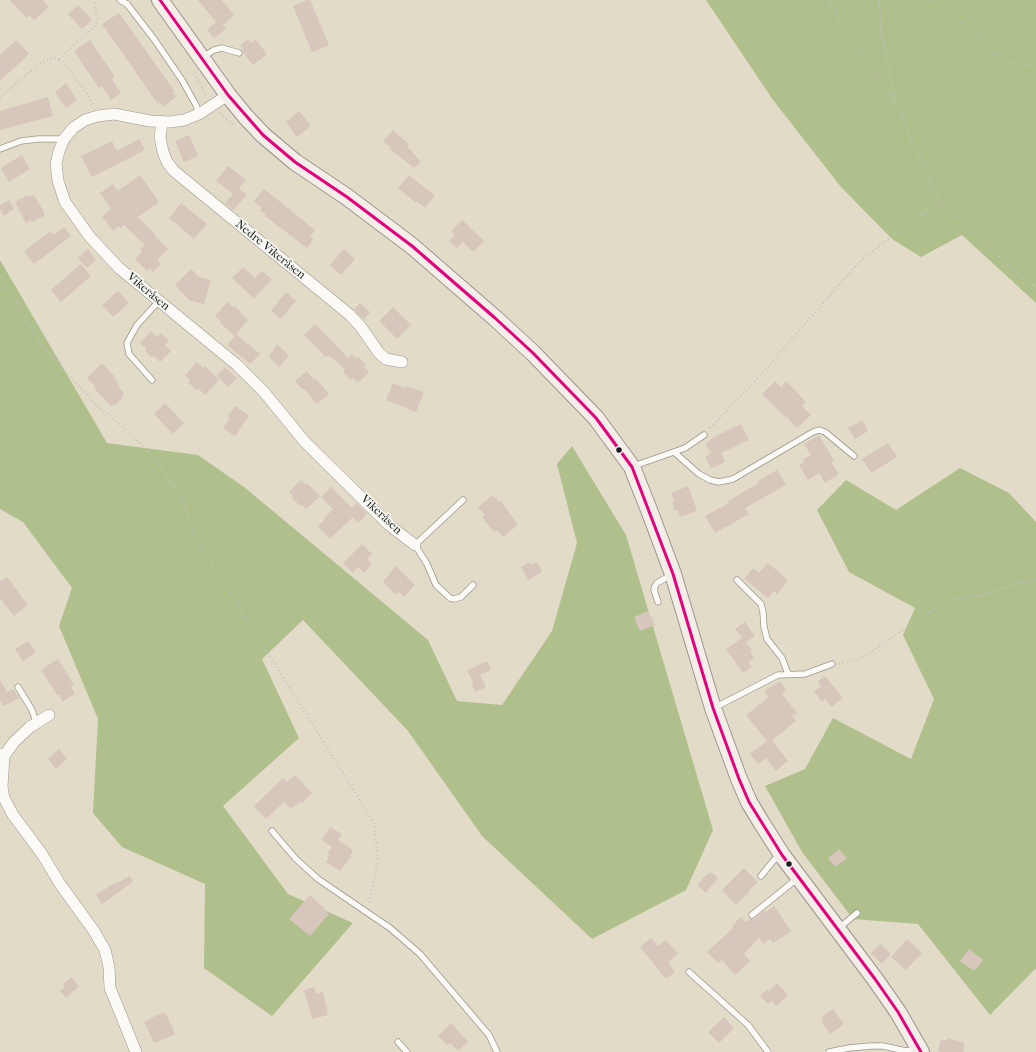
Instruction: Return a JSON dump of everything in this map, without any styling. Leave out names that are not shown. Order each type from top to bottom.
[{"type":"main road","points":[[160,0],[197,64],[278,149],[347,197],[406,242],[495,318],[533,353],[596,418],[632,467],[673,574],[713,708],[749,802],[782,855],[838,930],[873,981],[898,1012],[920,1051]]},
{"type":"street","name":"Vikeråsen","points":[[228,95],[199,114],[184,120],[150,122],[114,114],[98,116],[85,120],[73,128],[64,139],[59,151],[56,164],[58,181],[65,202],[90,237],[119,268],[237,365],[264,392],[304,441],[389,524],[415,545]]},
{"type":"street","name":"Nedre Vikeråsen","points":[[162,122],[160,137],[163,152],[174,171],[350,316],[361,327],[379,354],[386,359],[402,362]]},
{"type":"street","points":[[49,715],[36,722],[2,755],[2,787],[4,798],[13,815],[42,854],[60,884],[94,931],[104,950],[109,967],[110,988],[136,1052]]},
{"type":"lane","points":[[120,0],[127,4],[154,39],[182,80],[196,105],[199,114]]},
{"type":"lane","points":[[197,64],[214,50],[222,48],[239,53]]},
{"type":"lane","points":[[0,149],[21,141],[38,139],[64,139]]},
{"type":"lane","points":[[152,380],[128,354],[127,343],[137,324],[159,301]]},
{"type":"lane","points":[[674,452],[699,474],[710,480],[719,482],[733,479],[813,432],[819,430],[825,432],[854,456]]},
{"type":"lane","points":[[632,467],[685,448],[704,435]]},
{"type":"lane","points":[[463,500],[415,545],[427,564],[436,584],[450,598],[454,600],[461,597],[473,585]]},
{"type":"lane","points":[[658,602],[654,590],[656,583],[673,574]]},
{"type":"lane","points":[[737,580],[761,604],[767,639],[782,658],[788,674]]},
{"type":"lane","points":[[713,708],[778,675],[806,674],[832,664]]},
{"type":"lane","points":[[18,687],[32,710],[36,722]]},
{"type":"lane","points":[[272,830],[296,859],[318,879],[390,928],[420,954],[488,1035],[497,1052]]},
{"type":"lane","points":[[761,876],[774,860],[782,855]]},
{"type":"lane","points":[[752,915],[799,877]]},
{"type":"lane","points":[[838,930],[857,913]]},
{"type":"lane","points":[[688,972],[748,1025],[768,1052]]},
{"type":"lane","points":[[398,1042],[407,1052]]},
{"type":"lane","points":[[829,1052],[871,1046],[883,1046],[906,1051],[920,1051]]},
{"type":"path","points":[[59,59],[96,25],[97,20],[94,0]]},
{"type":"path","points":[[828,0],[850,41],[896,106],[939,200],[1001,258],[1036,288]]},
{"type":"path","points":[[879,0],[881,29],[896,106]]},
{"type":"path","points":[[932,0],[941,9],[970,29],[988,48],[1007,63],[1036,66]]},
{"type":"path","points":[[0,96],[42,62],[52,58],[59,59],[64,63],[88,95],[98,116]]},
{"type":"path","points":[[197,64],[205,94],[213,106],[230,123],[240,130]]},
{"type":"path","points":[[704,435],[762,375],[852,270],[865,257],[939,200]]},
{"type":"path","points":[[0,285],[18,305],[41,344],[98,407],[115,420],[145,448],[178,490],[196,538],[374,823],[378,860],[367,913]]},
{"type":"path","points":[[832,664],[852,661],[865,656],[947,600],[983,595],[1036,578]]},
{"type":"green space","points":[[706,0],[1036,0],[1036,303],[962,235],[921,257],[892,239],[841,187],[773,100]]},
{"type":"green space","points":[[0,260],[107,443],[198,455],[244,487],[428,640],[457,701],[502,705],[552,631],[577,543],[557,464],[572,446],[626,535],[713,830],[686,890],[592,939],[482,836],[408,731],[303,620],[262,659],[299,738],[223,806],[288,894],[353,923],[272,1016],[204,968],[205,884],[122,847],[93,813],[98,719],[59,626],[72,588],[23,522],[0,509]]},
{"type":"green space","points":[[960,468],[1009,493],[1036,522],[1036,970],[1035,969],[990,1015],[918,924],[853,919],[802,852],[765,786],[805,769],[833,718],[911,759],[934,699],[903,635],[915,608],[849,572],[817,510],[846,480],[896,510]]},
{"type":"building","points":[[10,0],[43,0],[49,7],[34,20],[30,15],[27,18]]},
{"type":"building","points":[[198,0],[222,0],[234,15],[223,25],[226,29],[214,38],[207,30],[216,22]]},
{"type":"building","points":[[310,0],[329,45],[312,52],[293,6]]},
{"type":"building","points":[[78,5],[92,20],[82,29],[68,14]]},
{"type":"building","points":[[119,13],[175,92],[173,93],[176,97],[163,107],[160,102],[158,104],[102,24]]},
{"type":"building","points":[[248,39],[251,43],[255,39],[267,54],[253,65],[240,46]]},
{"type":"building","points":[[16,40],[29,54],[0,81],[0,55]]},
{"type":"building","points":[[90,40],[115,77],[112,79],[121,93],[111,100],[102,86],[99,88],[74,51]]},
{"type":"building","points":[[66,83],[77,100],[66,108],[55,92]]},
{"type":"building","points":[[48,97],[53,116],[0,130],[0,111]]},
{"type":"building","points":[[299,111],[311,126],[297,137],[286,122]]},
{"type":"building","points":[[393,130],[409,144],[407,146],[421,162],[414,168],[390,149],[391,147],[383,141]]},
{"type":"building","points":[[189,135],[198,156],[184,162],[175,141]]},
{"type":"building","points":[[139,139],[145,150],[92,177],[81,156],[112,141],[117,151]]},
{"type":"building","points":[[22,155],[30,169],[9,182],[1,168]]},
{"type":"building","points":[[228,166],[246,180],[239,188],[247,195],[233,210],[225,203],[233,194],[216,181]]},
{"type":"building","points":[[140,175],[159,202],[138,217],[168,249],[157,260],[161,264],[153,272],[150,268],[147,271],[135,259],[142,252],[140,250],[145,245],[124,225],[120,228],[119,226],[113,231],[102,216],[111,209],[100,193],[113,184],[118,191]]},
{"type":"building","points":[[409,175],[435,196],[425,208],[416,201],[416,203],[398,188]]},
{"type":"building","points":[[264,189],[315,230],[310,237],[313,240],[307,248],[265,216],[266,215],[260,210],[262,208],[254,201]]},
{"type":"building","points":[[28,195],[29,197],[34,195],[44,212],[44,216],[32,222],[31,220],[26,223],[15,202]]},
{"type":"building","points":[[9,200],[14,209],[4,216],[0,209],[0,205]]},
{"type":"building","points":[[181,203],[207,224],[194,239],[169,218]]},
{"type":"building","points":[[462,220],[484,241],[473,252],[463,242],[457,248],[449,241],[455,235],[451,231]]},
{"type":"building","points":[[64,227],[71,236],[34,264],[24,251],[51,231],[54,235]]},
{"type":"building","points":[[88,249],[96,260],[87,268],[78,258]]},
{"type":"building","points":[[344,249],[355,259],[341,275],[330,265]]},
{"type":"building","points":[[81,264],[91,276],[61,302],[51,290]]},
{"type":"building","points":[[243,267],[255,278],[262,271],[272,279],[254,299],[232,278]]},
{"type":"building","points":[[191,269],[199,277],[211,280],[204,304],[189,300],[175,285]]},
{"type":"building","points":[[118,291],[129,303],[113,317],[102,305]]},
{"type":"building","points":[[286,292],[296,301],[281,319],[271,311]]},
{"type":"building","points":[[227,302],[233,307],[234,305],[248,320],[236,334],[260,354],[250,364],[227,345],[235,336],[220,323],[221,321],[215,316]]},
{"type":"building","points":[[360,303],[370,312],[364,320],[354,309]]},
{"type":"building","points":[[393,307],[411,325],[397,339],[379,321]]},
{"type":"building","points":[[315,324],[348,358],[352,355],[356,359],[358,357],[366,365],[364,367],[369,372],[358,383],[353,378],[351,380],[343,372],[345,370],[329,355],[326,357],[304,335]]},
{"type":"building","points":[[151,331],[157,337],[161,333],[169,341],[165,345],[171,351],[160,362],[154,356],[152,358],[145,351],[147,349],[140,343]]},
{"type":"building","points":[[277,344],[289,356],[279,367],[269,357]]},
{"type":"building","points":[[197,362],[203,368],[205,366],[219,380],[205,395],[199,389],[197,391],[188,382],[190,380],[185,375]]},
{"type":"building","points":[[102,363],[115,377],[114,378],[118,383],[117,384],[120,387],[119,388],[124,393],[122,396],[123,397],[114,406],[113,404],[111,406],[87,378]]},
{"type":"building","points":[[225,367],[237,378],[228,387],[217,376]]},
{"type":"building","points":[[307,371],[329,394],[317,404],[295,381]]},
{"type":"building","points":[[775,381],[781,387],[786,381],[806,402],[802,406],[811,415],[797,428],[762,394]]},
{"type":"building","points":[[393,383],[424,392],[416,412],[386,400]]},
{"type":"building","points":[[165,403],[184,423],[173,434],[154,414]]},
{"type":"building","points":[[235,406],[249,416],[235,436],[223,428],[230,418],[228,416]]},
{"type":"building","points":[[862,420],[868,431],[855,439],[848,428]]},
{"type":"building","points":[[741,424],[749,440],[721,453],[725,462],[711,468],[705,457],[712,453],[705,445],[712,438]]},
{"type":"building","points":[[819,435],[834,461],[832,464],[839,474],[825,483],[819,473],[808,480],[799,465],[804,462],[803,460],[811,455],[804,444]]},
{"type":"building","points":[[888,443],[897,457],[871,473],[862,459]]},
{"type":"building","points":[[777,470],[786,485],[745,508],[749,514],[715,533],[705,516],[729,503],[728,501],[759,483],[758,481]]},
{"type":"building","points":[[301,480],[306,485],[307,483],[320,496],[306,509],[301,504],[300,506],[292,498],[294,497],[289,492]]},
{"type":"building","points":[[688,486],[697,511],[680,517],[678,510],[675,511],[672,502],[675,501],[671,493]]},
{"type":"building","points":[[331,487],[352,508],[357,503],[367,514],[358,523],[353,517],[330,539],[318,526],[333,509],[321,497]]},
{"type":"building","points":[[493,495],[499,502],[501,501],[518,525],[503,537],[497,530],[494,532],[482,517],[485,515],[478,507]]},
{"type":"building","points":[[362,544],[372,554],[367,559],[372,564],[364,573],[358,567],[353,573],[343,563]]},
{"type":"building","points":[[530,562],[531,565],[537,562],[542,572],[528,580],[521,567]]},
{"type":"building","points":[[768,563],[788,580],[777,594],[774,591],[768,598],[744,579],[753,568],[759,573]]},
{"type":"building","points":[[396,566],[415,585],[404,597],[398,592],[396,595],[383,582]]},
{"type":"building","points":[[7,577],[28,605],[14,616],[0,598],[0,581]]},
{"type":"building","points":[[648,611],[655,625],[640,631],[634,617]]},
{"type":"building","points":[[745,622],[755,636],[746,642],[752,650],[750,651],[754,658],[748,662],[752,667],[743,673],[726,649],[742,638],[735,629]]},
{"type":"building","points":[[28,641],[36,652],[23,661],[15,649]]},
{"type":"building","points":[[58,659],[74,685],[71,687],[75,694],[62,702],[59,694],[57,695],[41,670]]},
{"type":"building","points":[[487,661],[491,670],[480,675],[486,687],[475,692],[472,685],[473,682],[467,670]]},
{"type":"building","points":[[825,676],[843,698],[831,707],[825,699],[822,702],[814,691],[821,686],[818,681]]},
{"type":"building","points":[[0,680],[7,692],[13,689],[19,698],[4,706],[0,700]]},
{"type":"building","points":[[780,681],[786,690],[782,694],[797,713],[792,716],[796,721],[772,740],[788,761],[776,771],[766,758],[758,764],[750,754],[767,741],[746,715],[769,697],[764,691]]},
{"type":"building","points":[[59,749],[67,759],[56,769],[48,759]]},
{"type":"building","points":[[295,775],[312,793],[302,803],[300,801],[291,809],[284,802],[266,819],[254,806],[283,778],[287,782]]},
{"type":"building","points":[[330,827],[342,834],[338,840],[353,850],[350,856],[351,857],[340,871],[326,862],[330,855],[327,854],[332,847],[322,840]]},
{"type":"building","points":[[839,849],[847,858],[835,867],[828,858]]},
{"type":"building","points":[[744,868],[758,882],[736,905],[722,890]]},
{"type":"building","points":[[711,872],[718,878],[706,893],[697,885],[708,873],[709,874]]},
{"type":"building","points":[[130,876],[133,882],[102,904],[96,895],[113,884]]},
{"type":"building","points":[[310,895],[329,914],[310,936],[289,919]]},
{"type":"building","points":[[774,906],[791,931],[773,943],[770,939],[763,944],[759,938],[744,954],[750,961],[735,975],[722,960],[718,963],[707,952],[734,927],[732,926],[741,917],[745,922],[750,919],[754,919],[765,910],[766,912]]},
{"type":"building","points":[[651,938],[658,946],[666,940],[678,954],[669,961],[669,964],[675,972],[666,979],[640,947]]},
{"type":"building","points":[[907,939],[922,953],[906,970],[891,957]]},
{"type":"building","points":[[880,944],[891,954],[882,964],[871,953]]},
{"type":"building","points":[[969,949],[983,960],[974,971],[960,961]]},
{"type":"building","points":[[71,977],[79,986],[66,998],[60,991],[65,987],[63,984]]},
{"type":"building","points":[[777,983],[788,995],[776,1006],[772,1001],[768,1004],[760,996],[768,989],[769,991]]},
{"type":"building","points":[[314,987],[316,994],[323,992],[328,1015],[312,1019],[304,990]]},
{"type":"building","points":[[833,1009],[844,1024],[830,1034],[821,1021],[823,1019],[822,1017]]},
{"type":"building","points":[[163,1012],[166,1014],[175,1034],[154,1043],[144,1022]]},
{"type":"building","points":[[724,1017],[734,1028],[719,1043],[708,1032]]},
{"type":"building","points":[[451,1023],[468,1042],[458,1051],[450,1043],[447,1045],[438,1036]]},
{"type":"building","points":[[947,1038],[965,1043],[963,1052],[938,1051],[941,1039],[947,1041]]},
{"type":"transit line","points":[[160,0],[228,95],[263,135],[295,162],[347,197],[412,246],[495,318],[533,353],[596,418],[632,467],[673,574],[713,708],[749,802],[782,855],[898,1012],[921,1052]]}]
